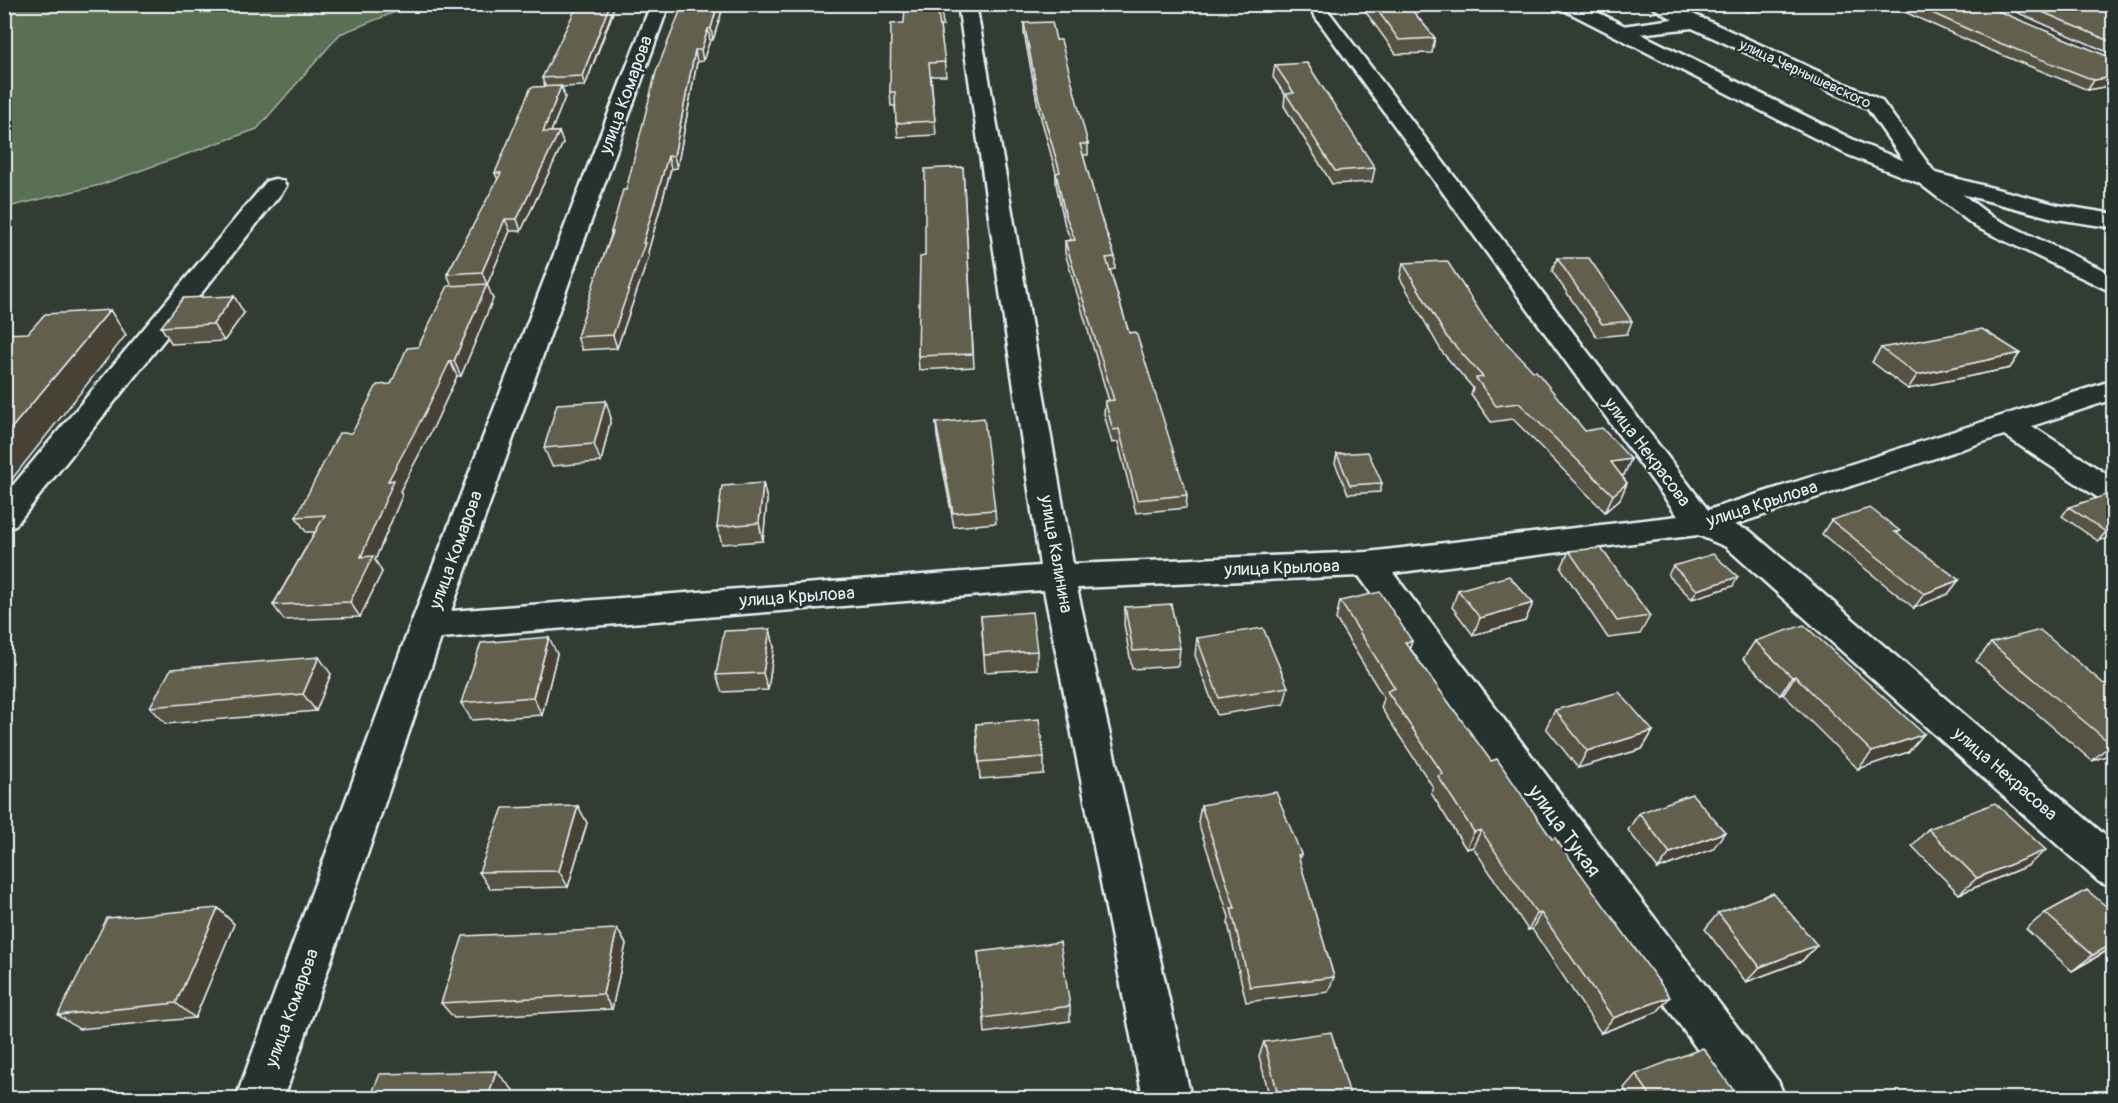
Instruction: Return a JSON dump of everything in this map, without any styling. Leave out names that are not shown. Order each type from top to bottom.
[{"type":"street","name":"улица Комарова","points":[[260,1098],[428,626],[660,4]]},
{"type":"street","name":"улица Калинина","points":[[967,4],[1058,577],[1167,1098]]},
{"type":"street","name":"улица Некрасова","points":[[1314,4],[1701,524],[1738,539],[2114,870]]},
{"type":"street","points":[[1566,4],[1854,149],[1927,178],[2057,212],[2114,221]]},
{"type":"street","name":"улица Чернышевского","points":[[1655,4],[1874,104],[1927,178],[1984,222],[2114,285]]},
{"type":"street","points":[[1621,32],[1693,22]]},
{"type":"street","points":[[4,518],[275,186]]},
{"type":"street","name":"улица Крылова","points":[[428,626],[1058,577],[1368,564],[1701,524],[2114,389]]},
{"type":"street","points":[[2007,423],[2114,494]]},
{"type":"street","name":"улица Тукая","points":[[1368,564],[1761,1098]]},
{"type":"green space","points":[[5,4],[413,5],[340,34],[257,129],[100,185],[12,206],[5,210]]},
{"type":"building","points":[[578,4],[610,4],[582,76],[542,78]]},
{"type":"building","points":[[683,4],[718,4],[701,50],[695,50],[674,156],[668,156],[643,243],[645,243],[613,335],[577,337],[596,276],[613,232],[611,232],[623,190],[626,190],[656,72]]},
{"type":"building","points":[[905,4],[941,4],[942,13],[938,13],[945,62],[929,63],[935,121],[896,123],[895,92],[890,92],[891,24],[904,23]]},
{"type":"building","points":[[1373,4],[1407,4],[1435,38],[1399,40]]},
{"type":"building","points":[[1912,4],[1981,4],[2114,59],[2114,77],[2094,80],[1992,40]]},
{"type":"building","points":[[2024,4],[2114,4],[2114,43]]},
{"type":"building","points":[[1052,22],[1056,40],[1061,40],[1088,144],[1080,144],[1100,215],[1115,257],[1106,258],[1129,333],[1136,332],[1187,495],[1137,500],[1119,429],[1113,430],[1105,401],[1114,400],[1065,241],[1075,240],[1065,214],[1056,173],[1060,172],[1038,96],[1024,23]]},
{"type":"building","points":[[1307,63],[1375,168],[1335,171],[1286,94],[1294,93],[1275,65]]},
{"type":"building","points":[[561,86],[543,132],[559,132],[517,219],[505,219],[482,272],[447,274],[501,173],[495,173],[531,87]]},
{"type":"building","points":[[963,167],[973,354],[918,356],[920,257],[925,256],[925,169]]},
{"type":"building","points":[[1557,258],[1589,258],[1632,321],[1602,324]]},
{"type":"building","points":[[1447,261],[1486,321],[1533,371],[1536,371],[1585,431],[1602,428],[1631,459],[1611,462],[1627,483],[1613,495],[1519,403],[1496,406],[1476,378],[1483,377],[1446,336],[1403,263]]},
{"type":"building","points":[[487,284],[454,361],[450,361],[388,481],[394,480],[361,557],[373,556],[350,602],[273,605],[325,515],[296,517],[339,433],[352,433],[377,385],[391,384],[407,348],[418,347],[448,286]]},
{"type":"building","points":[[234,296],[213,324],[161,327],[183,298]]},
{"type":"building","points":[[110,310],[4,437],[4,334],[28,333],[45,314]]},
{"type":"building","points":[[1982,329],[2020,353],[1917,375],[1881,348]]},
{"type":"building","points":[[606,401],[594,444],[544,448],[557,404]]},
{"type":"building","points":[[984,418],[995,510],[953,513],[936,423]]},
{"type":"building","points":[[1368,452],[1382,483],[1350,485],[1337,454]]},
{"type":"building","points":[[763,483],[759,523],[717,527],[722,486]]},
{"type":"building","points":[[2106,495],[2114,500],[2114,530],[2106,532],[2069,507]]},
{"type":"building","points":[[1870,508],[1900,531],[1895,532],[1959,580],[1924,594],[1831,520]]},
{"type":"building","points":[[1601,548],[1650,616],[1617,621],[1569,551]]},
{"type":"building","points":[[1713,554],[1738,577],[1697,590],[1673,566]]},
{"type":"building","points":[[1509,576],[1533,603],[1480,618],[1458,590]]},
{"type":"building","points":[[1380,592],[1412,641],[1405,642],[1491,761],[1497,759],[1552,839],[1555,838],[1670,997],[1613,1018],[1541,913],[1537,914],[1481,830],[1474,832],[1438,776],[1443,774],[1387,691],[1395,688],[1340,601]]},
{"type":"building","points":[[1171,604],[1180,648],[1133,651],[1125,607]]},
{"type":"building","points":[[1032,612],[1037,651],[984,655],[981,616]]},
{"type":"building","points":[[1804,625],[1924,734],[1872,752],[1795,676],[1792,677],[1755,641]]},
{"type":"building","points":[[1263,628],[1288,687],[1219,698],[1197,638]]},
{"type":"building","points":[[770,629],[763,673],[716,675],[724,631]]},
{"type":"building","points":[[2040,630],[2104,684],[2108,683],[2114,687],[2114,743],[2111,744],[1991,643]]},
{"type":"building","points":[[549,637],[533,697],[461,703],[481,643]]},
{"type":"building","points":[[319,657],[303,694],[150,707],[171,669]]},
{"type":"building","points":[[1619,692],[1653,731],[1587,751],[1555,710]]},
{"type":"building","points":[[1039,719],[1044,757],[979,762],[976,724]]},
{"type":"building","points":[[1276,792],[1301,854],[1298,855],[1334,977],[1250,987],[1231,908],[1235,908],[1201,805]]},
{"type":"building","points":[[1692,794],[1725,832],[1670,853],[1639,813]]},
{"type":"building","points":[[1995,803],[2046,850],[1977,878],[1928,829]]},
{"type":"building","points":[[578,806],[559,871],[479,872],[503,808]]},
{"type":"building","points":[[2087,890],[2114,913],[2114,943],[2093,955],[2045,913]]},
{"type":"building","points":[[1773,893],[1817,945],[1760,967],[1718,913]]},
{"type":"building","points":[[218,908],[176,1003],[58,1015],[107,918]]},
{"type":"building","points":[[617,929],[603,994],[441,1003],[463,936]]},
{"type":"building","points":[[1060,942],[1070,1006],[984,1018],[978,952]]},
{"type":"building","points":[[1331,1032],[1351,1098],[1279,1098],[1264,1042]]},
{"type":"building","points":[[1703,1048],[1739,1098],[1652,1098],[1636,1074]]},
{"type":"building","points":[[496,1071],[488,1098],[370,1098],[380,1074]]}]
